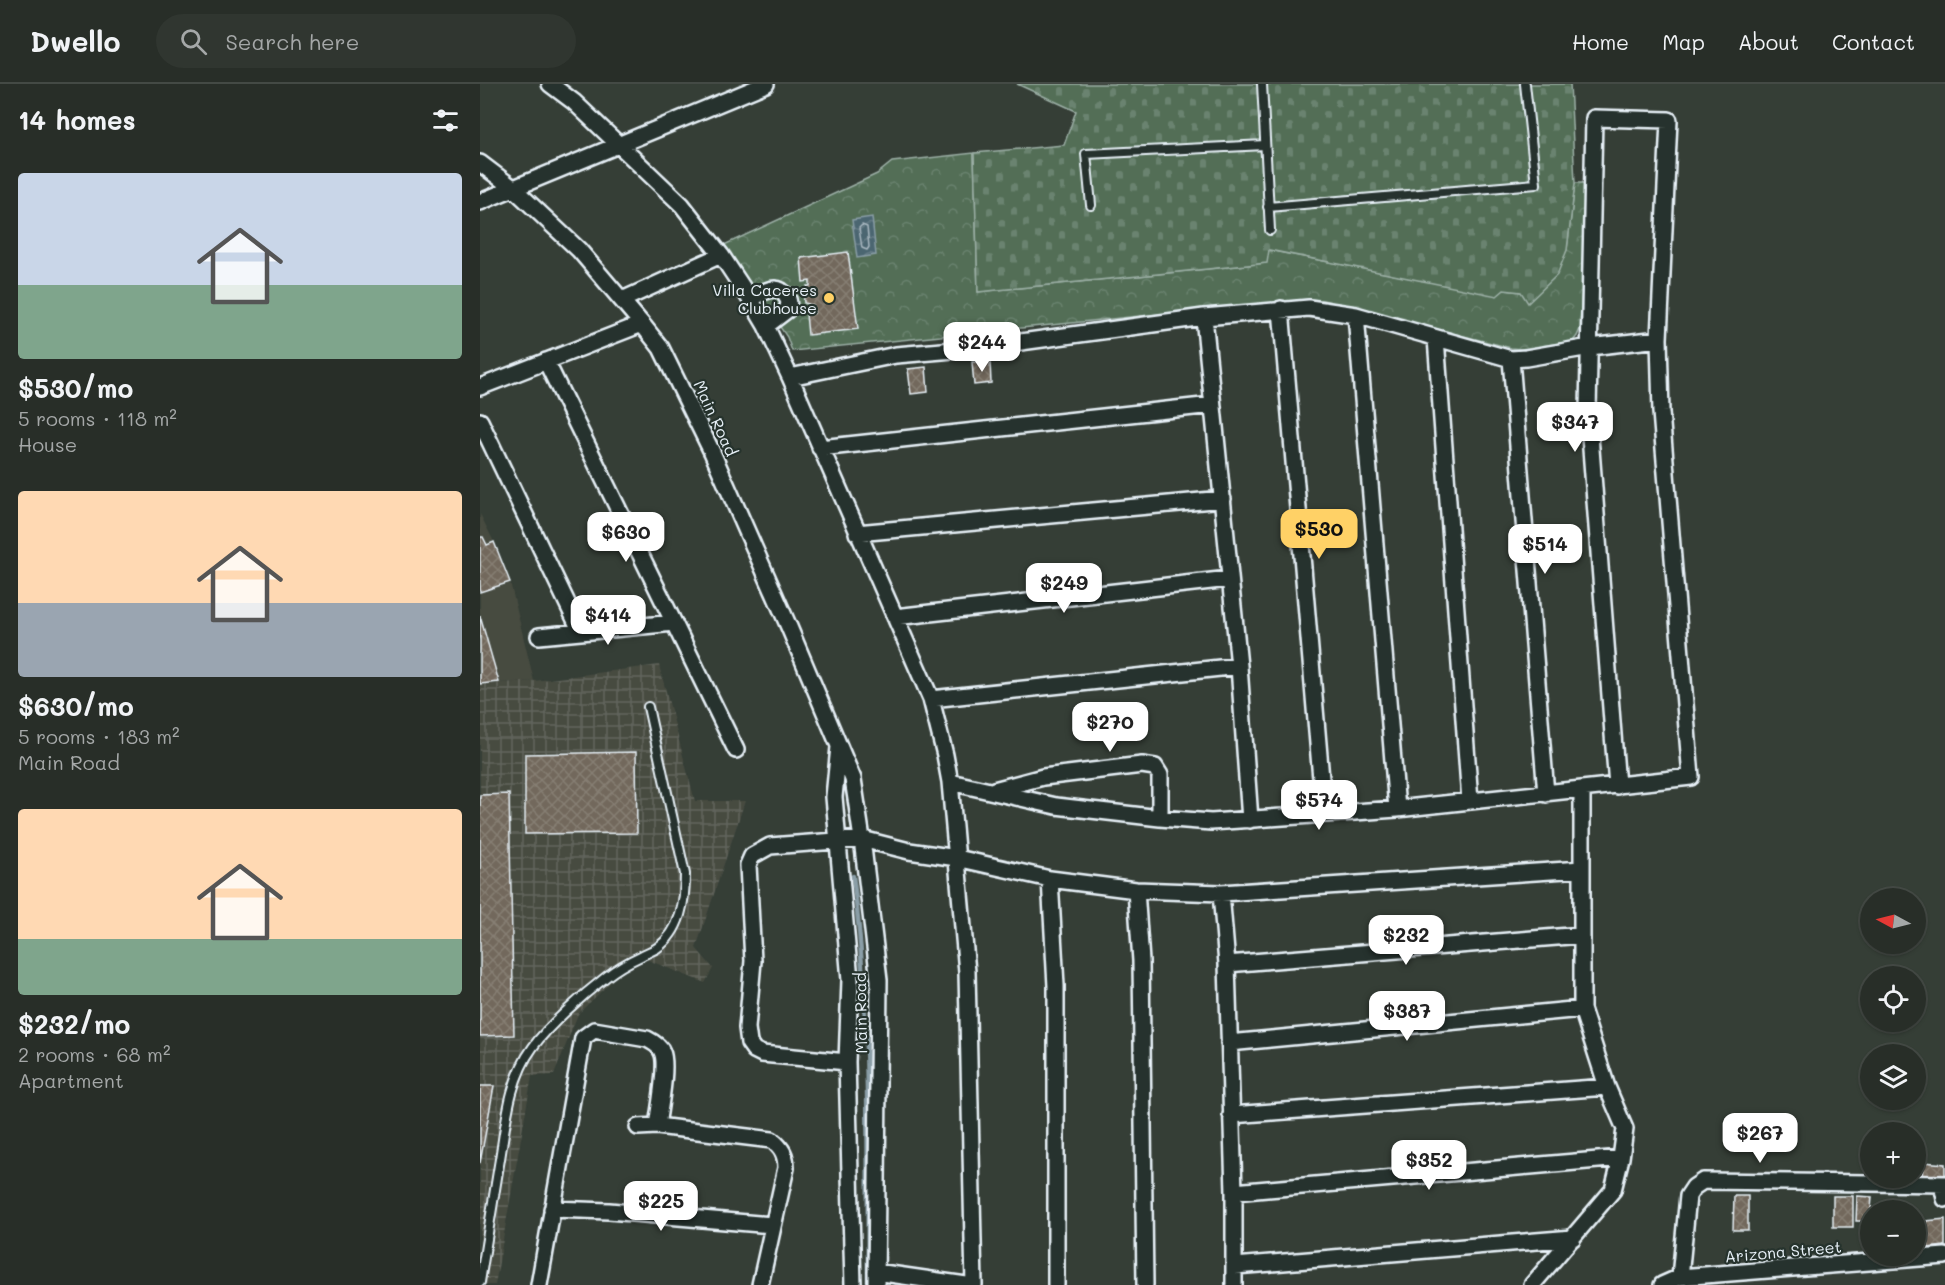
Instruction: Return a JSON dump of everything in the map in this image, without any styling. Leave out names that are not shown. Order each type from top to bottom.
[{"type":"street","points":[[550,84],[574,102],[620,144],[682,205],[721,255],[750,299],[766,326],[790,377],[931,699],[950,782],[967,972],[974,1285]]},
{"type":"street","points":[[480,202],[766,84]]},
{"type":"street","points":[[950,782],[1056,806],[1160,819],[1211,822],[1397,809],[1546,794],[1617,786],[1691,777],[1661,411],[1659,339],[1669,120],[1594,118],[1588,410],[1617,786]]},
{"type":"street","name":"Main Road","points":[[480,163],[513,188],[579,250],[661,348],[708,443],[853,779],[879,980],[876,1278]]},
{"type":"street","points":[[622,300],[721,255]]},
{"type":"street","points":[[750,299],[772,289],[781,290],[787,297],[787,310],[766,326]]},
{"type":"street","points":[[790,377],[896,355],[977,348],[1204,317],[1281,309],[1309,308],[1356,315],[1511,359],[1590,346],[1659,339]]},
{"type":"street","points":[[1281,309],[1324,814]]},
{"type":"street","points":[[1356,315],[1397,809]]},
{"type":"street","points":[[1204,317],[1239,666],[1250,820]]},
{"type":"street","points":[[480,387],[642,324]]},
{"type":"street","points":[[1436,338],[1470,801]]},
{"type":"street","points":[[1511,359],[1546,794]]},
{"type":"street","points":[[546,361],[736,750]]},
{"type":"street","points":[[820,448],[1212,405]]},
{"type":"street","points":[[480,421],[581,632]]},
{"type":"street","points":[[857,533],[1223,499]]},
{"type":"street","points":[[895,617],[1229,579]]},
{"type":"street","points":[[539,636],[674,623]]},
{"type":"street","points":[[931,699],[1239,666]]},
{"type":"street","name":"Main Road","points":[[839,744],[834,797],[850,980],[847,1062],[853,1285]]},
{"type":"street","points":[[991,790],[1043,777],[1142,765],[1155,767],[1160,775],[1160,819]]},
{"type":"street","points":[[1532,1285],[1613,1190],[1625,1129],[1607,1087],[1582,1009],[1582,790]]},
{"type":"street","points":[[847,1062],[762,1054],[754,1050],[749,1043],[747,1028],[753,961],[748,865],[752,856],[770,846],[862,839],[909,851],[957,858],[1050,879],[1136,890],[1221,893],[1582,869]]},
{"type":"street","points":[[1050,879],[1056,986],[1056,1285]]},
{"type":"street","points":[[1136,890],[1141,961],[1145,1285]]},
{"type":"street","points":[[1221,893],[1227,964],[1234,1192],[1234,1285]]},
{"type":"street","points":[[1227,964],[1582,935]]},
{"type":"street","points":[[1229,1042],[1582,1009]]},
{"type":"street","points":[[539,1285],[583,1038],[594,1030],[647,1039],[655,1043],[663,1052],[664,1068],[657,1126]]},
{"type":"street","points":[[1231,1115],[1607,1087]]},
{"type":"street","points":[[638,1127],[657,1126],[772,1140],[780,1147],[786,1156],[786,1168],[760,1285]]},
{"type":"street","points":[[1234,1192],[1621,1158]]},
{"type":"street","points":[[1680,1277],[1688,1196],[1694,1186],[1703,1181],[1944,1189]]},
{"type":"street","points":[[552,1209],[609,1211],[772,1225]]},
{"type":"street","points":[[1235,1266],[1573,1238]]},
{"type":"street","name":"Arizona Street","points":[[1662,1285],[1680,1277],[1945,1256]]},
{"type":"street","points":[[876,1278],[966,1285]]},
{"type":"lane","points":[[1262,84],[1270,230]]},
{"type":"lane","points":[[1268,207],[1536,184],[1525,84]]},
{"type":"lane","points":[[1091,205],[1086,154],[1265,145]]},
{"type":"lane","points":[[480,1282],[508,1110],[516,1078],[523,1062],[534,1045],[552,1026],[606,977],[657,948],[670,936],[683,906],[685,874],[648,707]]},
{"type":"shaded area","points":[[480,514],[510,582],[534,681],[480,684]]},
{"type":"shaded area","points":[[659,665],[695,801],[745,801],[696,948],[713,968],[705,983],[643,958],[629,964],[578,1014],[554,1075],[532,1076],[495,1285],[480,1285],[480,684],[534,681]]},
{"type":"green space","points":[[1017,84],[1570,84],[1575,183],[1567,250],[1557,275],[1528,303],[1521,292],[1504,290],[1497,296],[1269,250],[1267,263],[978,292],[974,153],[1064,145],[1076,111]]},
{"type":"green space","points":[[974,153],[978,292],[1266,263],[1268,250],[1497,295],[1504,290],[1521,292],[1567,250],[1575,183],[1586,183],[1580,329],[1573,341],[1521,349],[1511,348],[1323,300],[1310,299],[792,351],[787,337],[724,245],[877,174],[892,162]]},
{"type":"water","points":[[872,217],[876,255],[857,258],[852,220]]},
{"type":"building","name":"Villa Caceres Clubhouse","points":[[848,252],[858,329],[808,335],[806,314],[814,313],[813,305],[804,303],[803,290],[808,290],[807,286],[810,286],[810,281],[803,282],[801,258]]},
{"type":"building","points":[[990,361],[991,383],[974,385],[972,362]]},
{"type":"building","points":[[926,367],[928,392],[911,394],[908,369]]},
{"type":"building","points":[[480,537],[483,537],[487,545],[494,542],[510,582],[480,592]]},
{"type":"building","points":[[480,616],[499,682],[480,684]]},
{"type":"building","points":[[636,752],[637,833],[525,834],[525,754]]},
{"type":"building","points":[[509,794],[514,1035],[480,1036],[480,795]]},
{"type":"building","points":[[480,1086],[494,1086],[480,1163]]},
{"type":"building","points":[[1926,1162],[1945,1164],[1945,1180],[1926,1178]]},
{"type":"building","points":[[1734,1196],[1748,1196],[1748,1230],[1733,1230]]},
{"type":"building","points":[[1833,1196],[1853,1196],[1853,1227],[1833,1227]]},
{"type":"building","points":[[1857,1196],[1872,1197],[1872,1200],[1860,1200],[1860,1221],[1856,1221]]},
{"type":"building","points":[[1945,1219],[1945,1246],[1928,1248],[1926,1221]]},
{"type":"waterway","points":[[853,876],[859,927],[865,1029],[868,1285]]},
{"type":"place","name":"Villa Caceres Clubhouse","points":[[829,298]]}]
